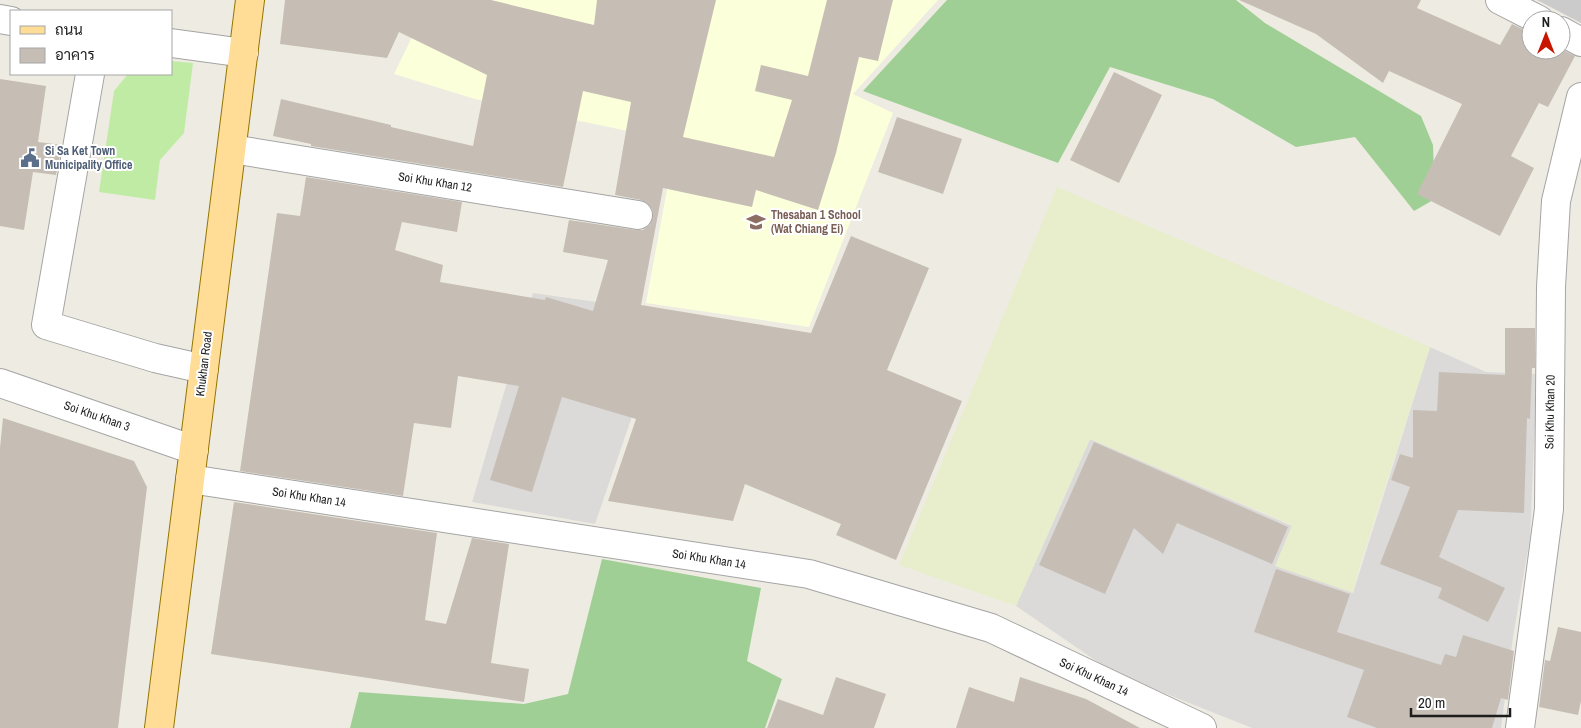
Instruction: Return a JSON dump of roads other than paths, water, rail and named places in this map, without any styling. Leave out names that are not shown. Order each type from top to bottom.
[{"type":"main road","name":"Khukhan Road","points":[[159,728],[250,0]]},
{"type":"street","points":[[1500,0],[1521,11]]},
{"type":"street","points":[[172,44],[244,53]]},
{"type":"street","points":[[90,75],[46,325],[155,358],[204,369]]},
{"type":"street","name":"Soi Khu Khan 20","points":[[1523,727],[1549,509],[1551,287],[1556,201],[1581,97]]},
{"type":"street","name":"Soi Khu Khan 12","points":[[232,149],[638,216]]},
{"type":"street","name":"Soi Khu Khan 3","points":[[0,383],[194,450]]},
{"type":"street","name":"Soi Khu Khan 14","points":[[190,479],[809,574],[991,628],[1202,728]]},
{"type":"place","name":"Si Sa Ket Town Municipality Office","points":[[30,158]]},
{"type":"place","name":"Thesaban 1 School (Wat Chiang Ei)","points":[[756,222]]}]
